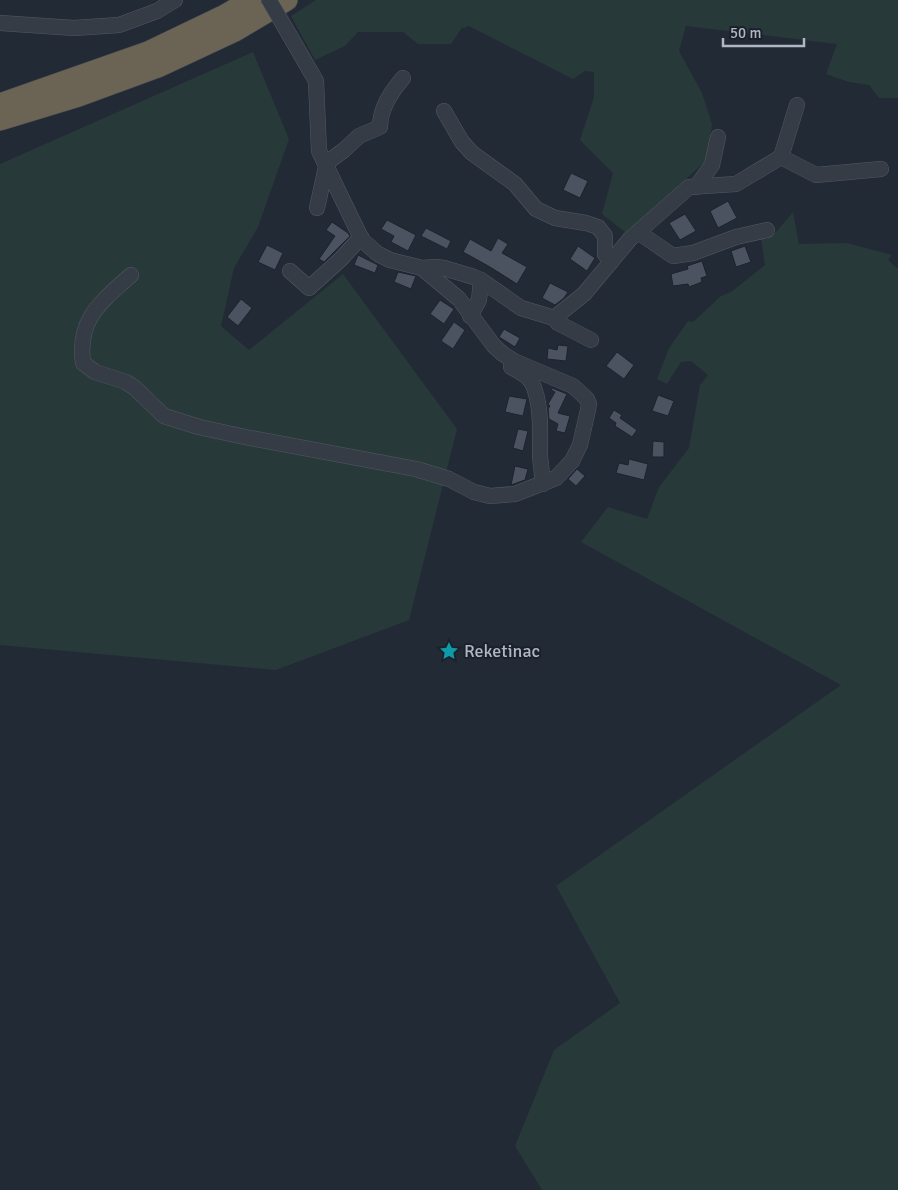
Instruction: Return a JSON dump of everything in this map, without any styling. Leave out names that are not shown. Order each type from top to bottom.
[{"type":"highway","points":[[0,104],[148,52],[223,16],[251,0]]},
{"type":"highway","points":[[0,120],[79,96],[158,67],[235,31],[287,0]]},
{"type":"street","points":[[0,22],[74,28],[119,25],[157,11],[176,0]]},
{"type":"street","points":[[269,0],[316,81],[319,151],[361,237],[378,254],[390,260],[422,268],[444,268],[481,280],[521,308],[554,318],[558,323],[591,340]]},
{"type":"street","points":[[317,208],[326,165],[358,136],[380,128],[380,119],[388,97],[403,78]]},
{"type":"street","points":[[554,318],[584,294],[638,232],[689,187],[736,184],[782,157],[797,105]]},
{"type":"street","points":[[444,111],[462,142],[472,154],[515,184],[536,209],[555,218],[598,227],[605,236],[605,254],[611,262]]},
{"type":"street","points":[[696,187],[712,165],[718,136]]},
{"type":"street","points":[[782,157],[816,175],[881,169]]},
{"type":"street","points":[[638,232],[673,256],[693,253],[736,238],[767,230]]},
{"type":"street","points":[[290,271],[309,288],[341,259],[361,237]]},
{"type":"street","points":[[131,275],[101,302],[86,325],[81,348],[83,363],[95,372],[126,382],[135,388],[164,416],[199,427],[245,437],[416,469],[449,479],[474,492],[490,496],[515,494],[556,478],[572,461],[580,445],[589,404],[582,393],[573,386],[514,361],[503,354],[494,346],[470,316],[459,299],[422,268]]},
{"type":"street","points":[[470,316],[480,300],[481,280]]},
{"type":"street","points":[[503,354],[506,364],[522,373],[532,382],[540,424],[540,458],[543,484]]},
{"type":"shaded area","points":[[316,0],[898,0],[898,98],[879,98],[869,85],[849,82],[826,74],[837,44],[686,26],[679,51],[702,93],[712,124],[707,160],[626,233],[602,214],[613,173],[580,140],[594,97],[594,72],[585,71],[573,79],[469,26],[461,29],[451,44],[418,44],[403,32],[358,32],[345,46],[315,60],[291,16]]},
{"type":"shaded area","points":[[253,52],[289,139],[258,227],[234,268],[221,326],[249,350],[343,274],[457,429],[409,620],[276,670],[0,645],[0,164]]},
{"type":"shaded area","points":[[793,212],[799,244],[847,243],[892,255],[888,260],[898,269],[898,1190],[542,1190],[515,1146],[554,1050],[620,1003],[556,886],[841,685],[581,542],[608,507],[647,519],[659,487],[689,448],[700,385],[708,375],[691,361],[681,362],[667,384],[657,379],[669,348],[688,321],[693,322],[721,296],[731,292],[765,265],[761,238],[775,233]]},
{"type":"building","points":[[571,173],[588,181],[580,198],[563,190]]},
{"type":"building","points":[[728,201],[737,218],[718,228],[710,211]]},
{"type":"building","points":[[685,214],[696,231],[680,240],[669,223]]},
{"type":"building","points":[[387,220],[416,235],[408,251],[391,242],[394,236],[381,229]]},
{"type":"building","points":[[332,222],[350,236],[324,262],[319,259],[335,236],[326,230]]},
{"type":"building","points":[[426,228],[451,241],[447,249],[421,236]]},
{"type":"building","points":[[498,238],[508,244],[502,253],[527,267],[517,284],[463,252],[470,239],[491,251]]},
{"type":"building","points":[[267,245],[283,253],[275,270],[258,262]]},
{"type":"building","points":[[578,246],[595,258],[587,271],[570,259]]},
{"type":"building","points":[[745,246],[751,262],[736,267],[731,251]]},
{"type":"building","points":[[358,255],[378,265],[375,273],[354,265]]},
{"type":"building","points":[[702,261],[707,276],[701,278],[702,282],[689,287],[688,284],[673,286],[671,274],[688,269],[687,266]]},
{"type":"building","points":[[398,272],[416,276],[411,289],[394,282]]},
{"type":"building","points":[[550,283],[568,292],[555,305],[542,298]]},
{"type":"building","points":[[241,299],[252,308],[238,326],[227,317]]},
{"type":"building","points":[[440,300],[454,309],[444,324],[430,314]]},
{"type":"building","points":[[454,322],[465,330],[453,349],[441,341]]},
{"type":"building","points":[[504,329],[520,338],[515,347],[499,337]]},
{"type":"building","points":[[558,345],[568,346],[566,361],[547,359],[548,348],[557,350]]},
{"type":"building","points":[[617,352],[634,365],[624,379],[606,366]]},
{"type":"building","points":[[552,388],[567,394],[558,413],[570,416],[565,433],[556,431],[558,424],[549,419],[548,409],[550,406],[548,404],[555,392],[551,390]]},
{"type":"building","points":[[658,395],[674,401],[668,416],[652,411]]},
{"type":"building","points":[[509,396],[527,399],[523,416],[505,412]]},
{"type":"building","points":[[614,410],[622,415],[620,418],[637,430],[632,437],[615,426],[616,423],[609,418]]},
{"type":"building","points":[[518,429],[528,431],[523,451],[513,448]]},
{"type":"building","points":[[653,441],[664,442],[664,457],[652,457]]},
{"type":"building","points":[[629,459],[648,464],[644,480],[616,473],[619,463],[628,465]]},
{"type":"building","points":[[515,466],[528,469],[525,480],[511,485]]},
{"type":"building","points":[[577,469],[585,476],[576,486],[568,479]]},
{"type":"place","name":"Reketinac","points":[[449,651]]}]
